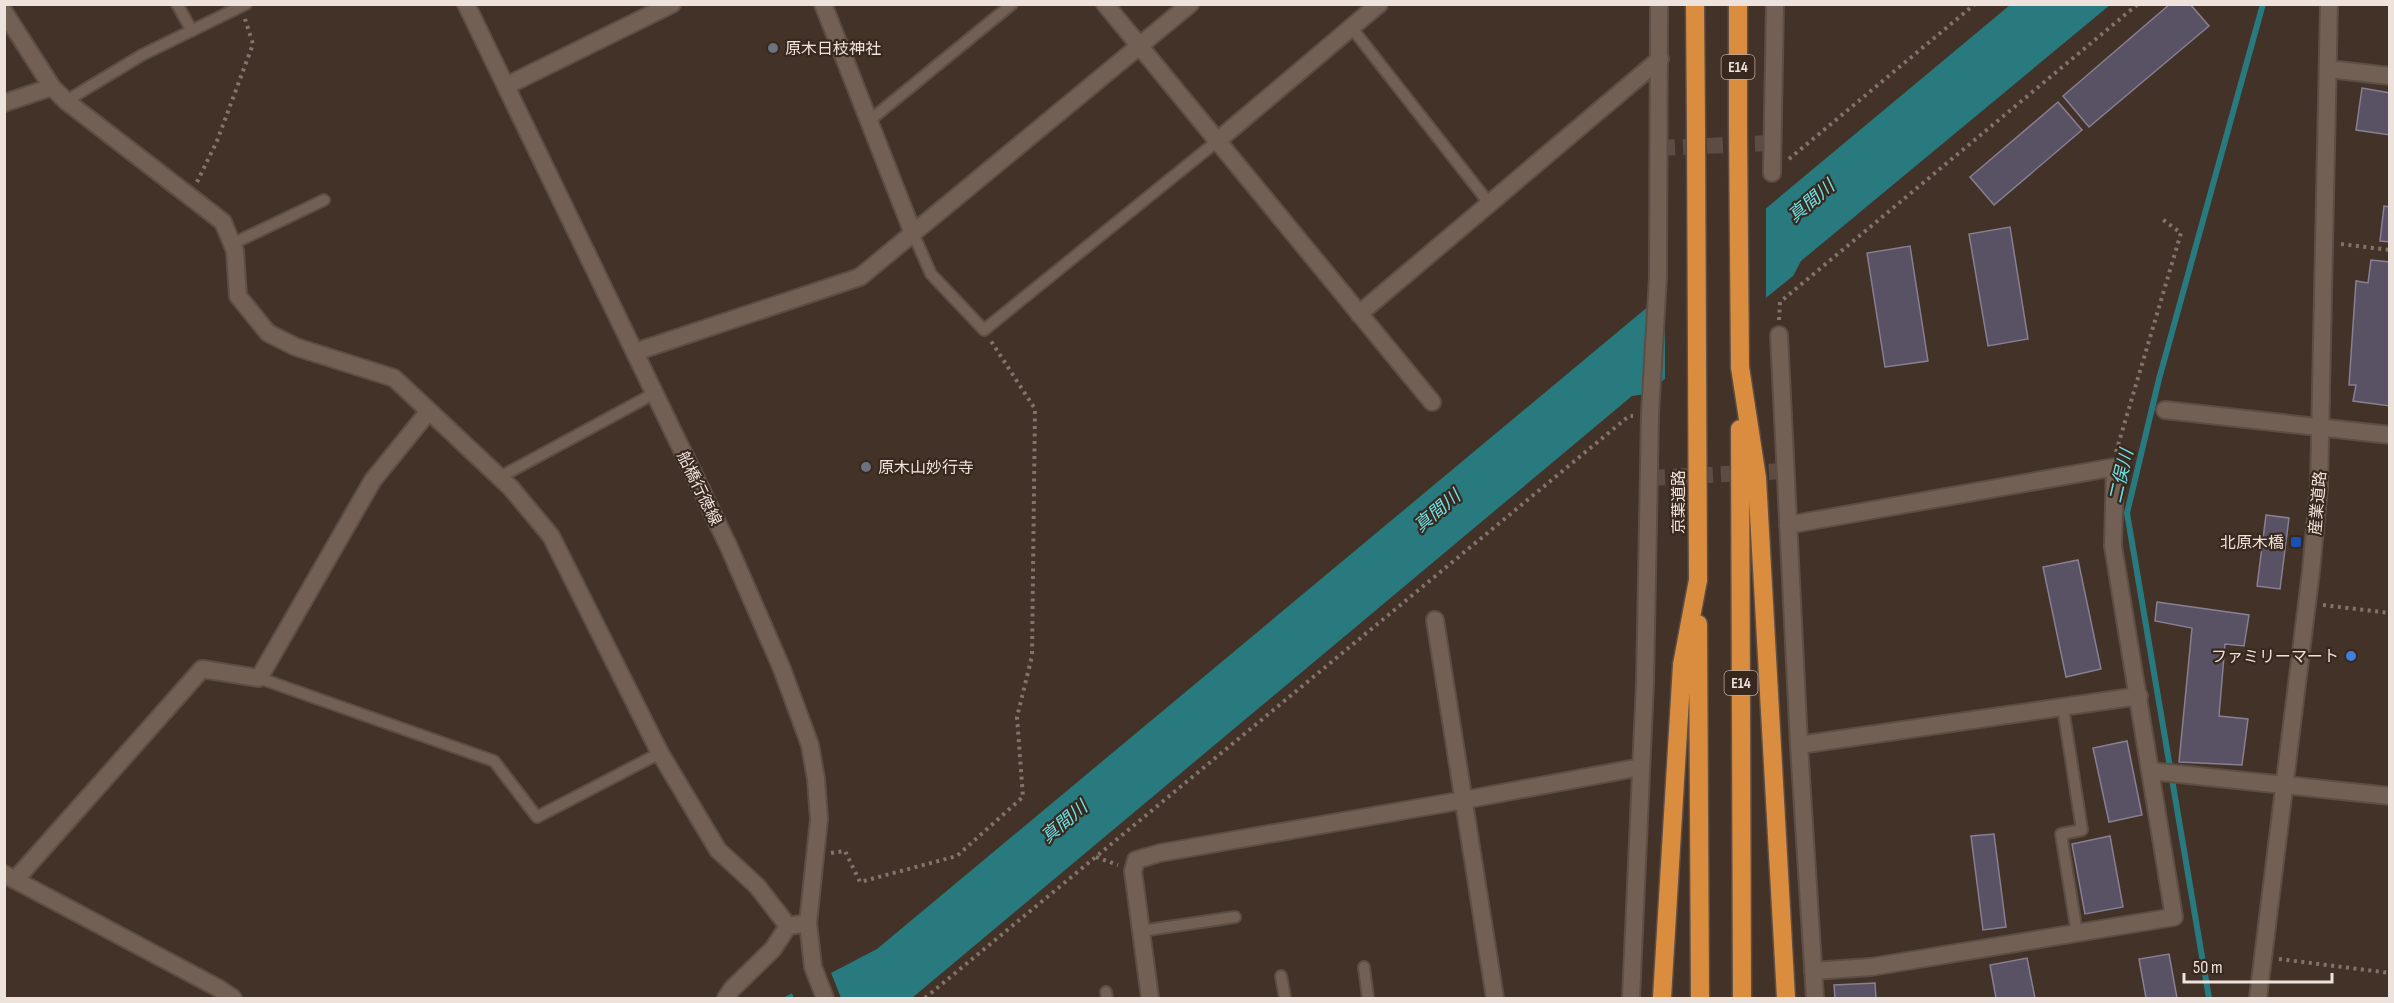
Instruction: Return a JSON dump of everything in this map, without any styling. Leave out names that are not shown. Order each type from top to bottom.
[{"type":"highway","name":"京葉道路","points":[[1695,4],[1700,999]]},
{"type":"highway","name":"E14","points":[[1738,4],[1742,999]]},
{"type":"highway","points":[[1740,367],[1757,478],[1786,999]]},
{"type":"highway","points":[[1662,999],[1682,665],[1698,580]]},
{"type":"highway","points":[[1778,999],[1779,858]]},
{"type":"street","name":"船橋行徳線","points":[[466,4],[655,393],[760,616],[807,736],[816,779],[819,819],[808,923],[810,950],[825,999]]},
{"type":"street","points":[[506,86],[672,4]]},
{"type":"street","points":[[823,4],[913,233]]},
{"type":"street","points":[[1105,4],[1215,142],[1432,402]]},
{"type":"street","points":[[635,352],[860,276],[1190,4]]},
{"type":"street","points":[[1215,142],[1379,4]]},
{"type":"street","points":[[1631,999],[1645,683],[1650,415],[1658,277],[1659,4]]},
{"type":"street","points":[[1772,173],[1775,4]]},
{"type":"street","name":"産業道路","points":[[2258,999],[2307,603],[2319,487],[2330,4]]},
{"type":"street","points":[[4,12],[52,87],[66,101],[223,222],[235,251],[238,296],[268,333],[296,347],[394,378],[500,477],[551,536],[660,753],[718,850],[757,886],[788,927]]},
{"type":"street","points":[[1359,314],[1660,59]]},
{"type":"street","points":[[2329,69],[2390,76]]},
{"type":"street","points":[[4,103],[52,87]]},
{"type":"street","points":[[1779,335],[1799,745],[1815,999]]},
{"type":"street","points":[[2165,410],[2390,435]]},
{"type":"street","points":[[233,999],[218,988],[10,877],[202,669],[259,678],[373,480],[429,411]]},
{"type":"street","points":[[1788,525],[2115,467],[2113,546],[2174,917],[1871,967],[1813,971]]},
{"type":"street","points":[[1435,620],[1495,999]]},
{"type":"street","points":[[1799,745],[2139,696]]},
{"type":"street","points":[[1150,999],[1133,871],[1137,860],[1160,853],[1641,767]]},
{"type":"street","points":[[2150,771],[2283,783],[2390,796]]},
{"type":"street","points":[[726,999],[732,989],[773,949],[788,927],[808,923]]},
{"type":"lane","points":[[177,4],[192,31]]},
{"type":"lane","points":[[869,121],[1012,4]]},
{"type":"lane","points":[[66,101],[142,55],[243,6]]},
{"type":"lane","points":[[1351,27],[1489,203]]},
{"type":"lane","points":[[913,233],[931,274],[984,330],[1215,142]]},
{"type":"lane","points":[[232,244],[324,200]]},
{"type":"lane","points":[[500,477],[655,393]]},
{"type":"lane","points":[[259,678],[494,761],[537,817],[660,753]]},
{"type":"lane","points":[[2063,708],[2082,830],[2061,834],[2077,933]]},
{"type":"lane","points":[[1141,931],[1235,917]]},
{"type":"lane","points":[[1364,967],[1368,999]]},
{"type":"lane","points":[[1281,976],[1285,999]]},
{"type":"path","points":[[1772,173],[1975,4]]},
{"type":"path","points":[[1779,335],[1780,302],[2138,4]]},
{"type":"path","points":[[190,196],[218,141],[253,44],[243,6]]},
{"type":"path","points":[[2115,467],[2116,452],[2181,233],[2162,219]]},
{"type":"path","points":[[2325,242],[2390,250]]},
{"type":"path","points":[[817,855],[844,851],[861,882],[957,856],[1023,797],[1017,717],[1032,656],[1035,409],[984,330]]},
{"type":"path","points":[[925,999],[1629,416],[1650,415]]},
{"type":"path","points":[[2307,603],[2390,613]]},
{"type":"path","points":[[2263,957],[2390,974]]},
{"type":"water","name":"真間川","points":[[2010,5],[2110,5],[1801,261],[1793,276],[1646,394],[1632,396],[912,998],[783,998],[877,949]]},
{"type":"pier","points":[[1766,203],[1766,302],[1665,383],[1665,287]]},
{"type":"pier","points":[[830,970],[841,998],[794,998],[791,991]]},
{"type":"building","points":[[2170,4],[2190,4],[2209,26],[2089,127],[2063,96]]},
{"type":"building","points":[[2362,88],[2390,93],[2390,135],[2356,130]]},
{"type":"building","points":[[2058,102],[2082,130],[1994,205],[1970,177]]},
{"type":"building","points":[[2384,206],[2390,207],[2390,242],[2380,241]]},
{"type":"building","points":[[2010,227],[2028,339],[1988,346],[1969,234]]},
{"type":"building","points":[[1910,246],[1928,361],[1885,367],[1867,253]]},
{"type":"building","points":[[2371,260],[2390,262],[2390,406],[2353,401],[2356,385],[2349,385],[2356,281],[2368,283]]},
{"type":"building","points":[[2266,515],[2289,518],[2280,589],[2257,586]]},
{"type":"building","points":[[2078,560],[2101,669],[2066,677],[2043,567]]},
{"type":"building","points":[[2157,602],[2249,615],[2244,646],[2225,644],[2219,716],[2248,719],[2242,765],[2179,762],[2192,628],[2155,621]]},
{"type":"building","points":[[2127,741],[2142,815],[2109,822],[2093,748]]},
{"type":"building","points":[[1994,834],[2006,927],[1983,930],[1971,836]]},
{"type":"building","points":[[2110,836],[2123,907],[2085,914],[2072,844]]},
{"type":"building","points":[[2169,954],[2177,998],[2146,998],[2139,959]]},
{"type":"building","points":[[2027,958],[2035,998],[1996,998],[1990,965]]},
{"type":"building","points":[[1875,983],[1876,998],[1835,998],[1834,985]]},
{"type":"waterway","name":"二俣川","points":[[2209,998],[2127,513],[2159,379],[2263,4]]},
{"type":"tunnel","points":[[1659,148],[1772,143]]},
{"type":"tunnel","points":[[1649,478],[1785,471]]},
{"type":"place","name":"原木日枝神社","points":[[773,48]]},
{"type":"place","name":"原木山妙行寺","points":[[866,467]]},
{"type":"place","name":"北原木橋","points":[[2296,542]]},
{"type":"place","name":"ファミリーマート","points":[[2351,656]]}]
